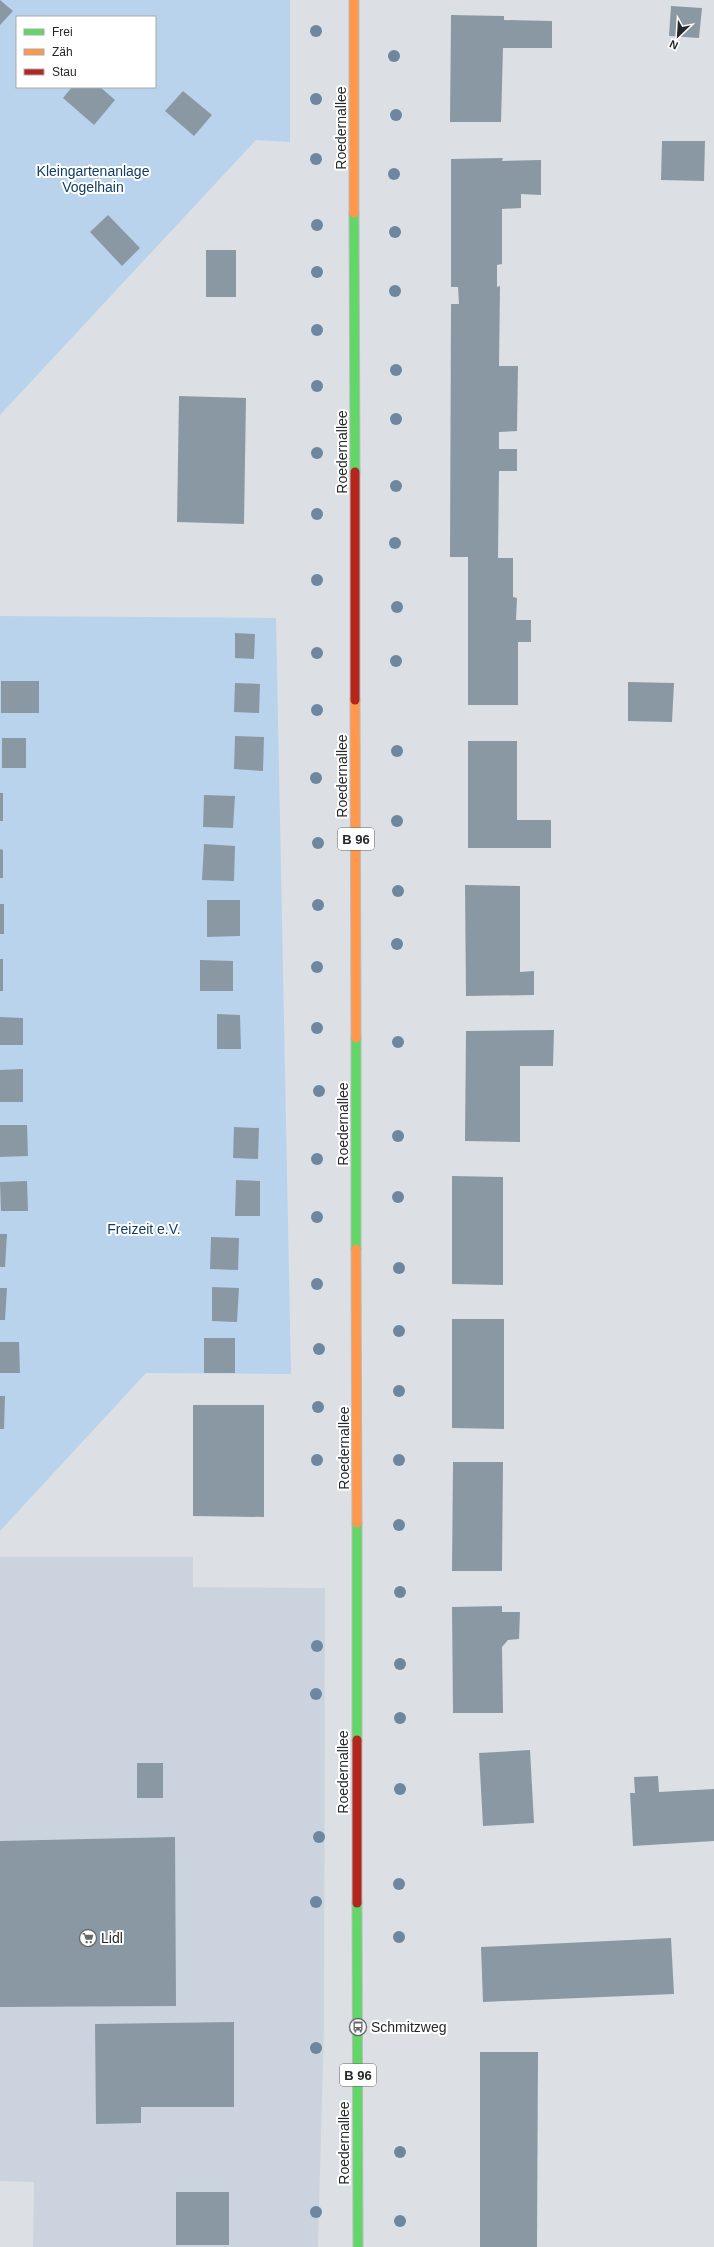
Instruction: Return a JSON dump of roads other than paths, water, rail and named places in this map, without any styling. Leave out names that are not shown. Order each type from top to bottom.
[{"type":"main road","name":"Roedernallee","points":[[354,0],[358,2247]]},
{"type":"place","name":"Lidl","points":[[88,1938]]},
{"type":"place","name":"Schmitzweg","points":[[358,2027]]},
{"type":"park label","name":"Kleingartenanlage Vogelhain","points":[[93,180]]},
{"type":"park label","name":"Freizeit e.V.","points":[[144,1229]]}]
